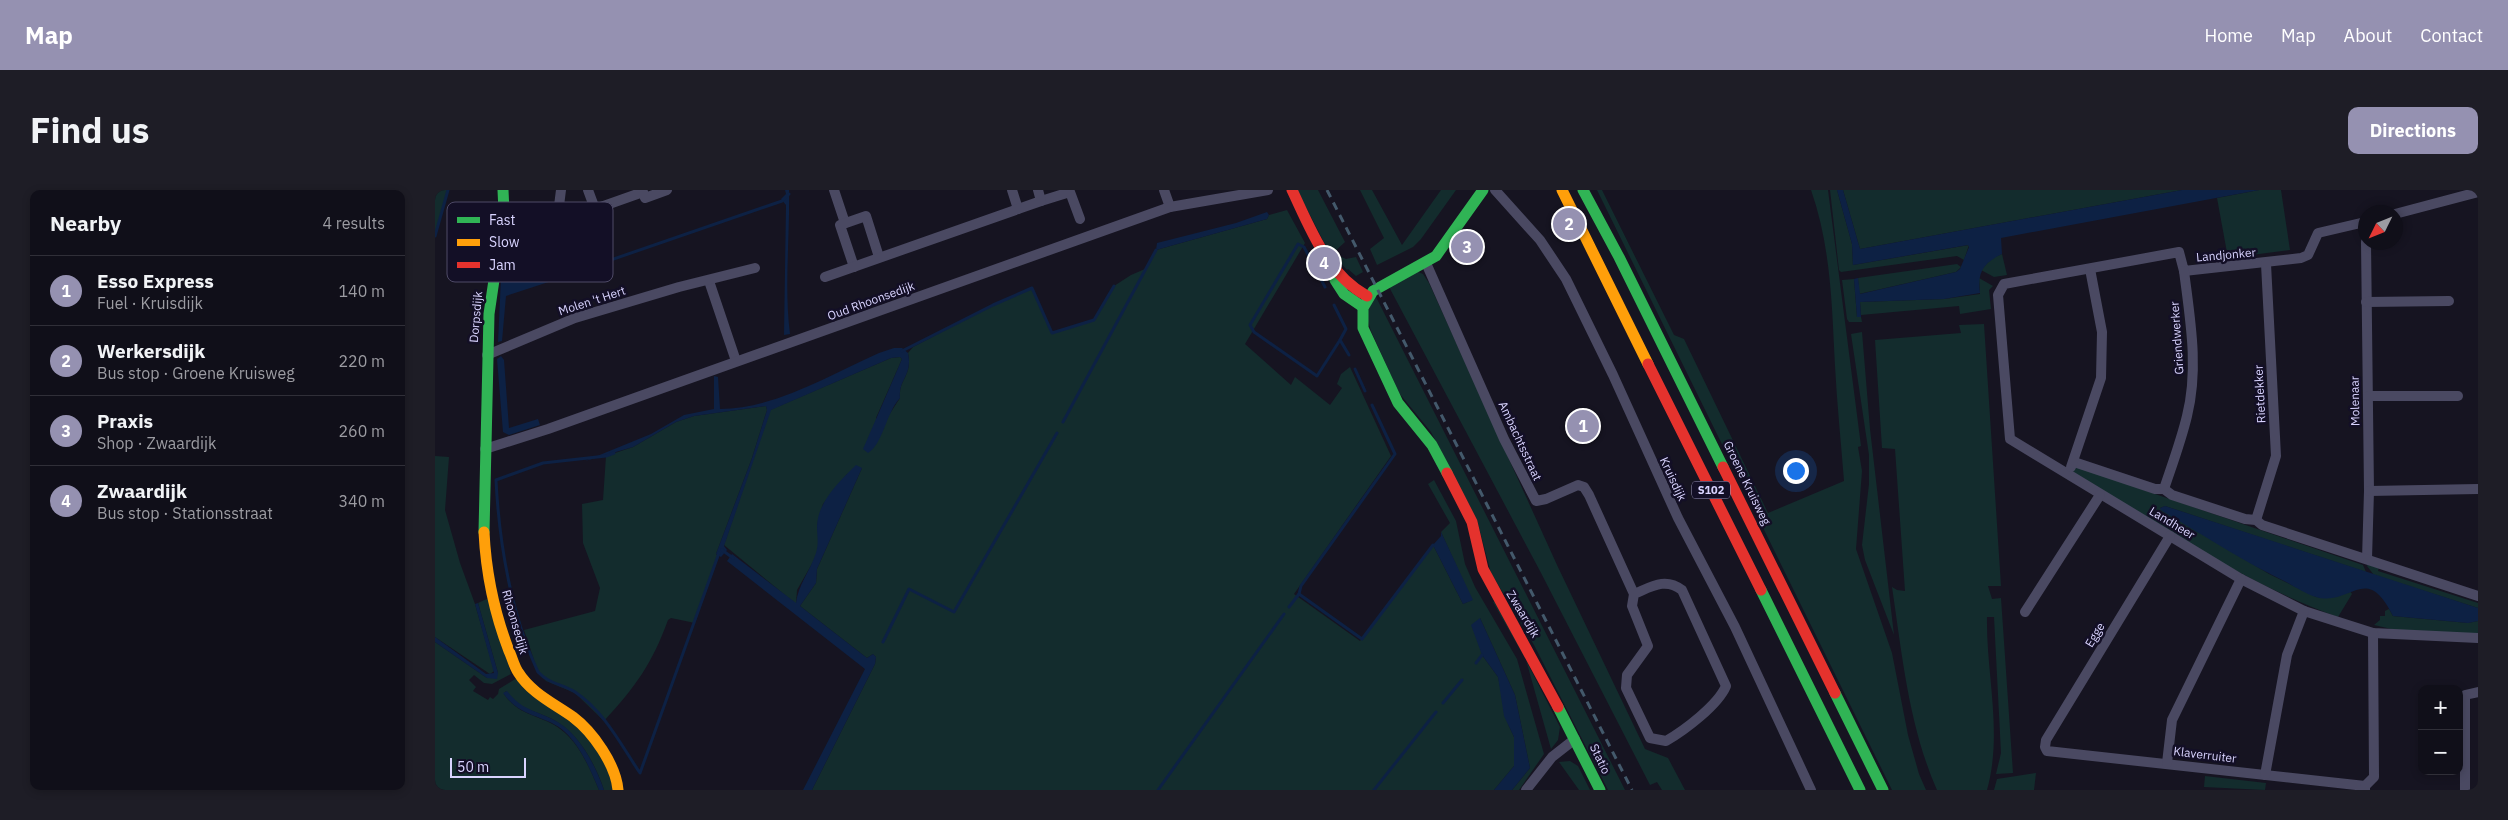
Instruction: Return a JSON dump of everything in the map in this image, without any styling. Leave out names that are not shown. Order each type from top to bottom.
[{"type":"street","points":[[588,190],[592,202]]},
{"type":"street","points":[[613,202],[642,191],[645,198],[667,190]]},
{"type":"street","points":[[834,190],[845,223]]},
{"type":"street","points":[[1012,190],[1018,209]]},
{"type":"street","points":[[1038,190],[1041,201]]},
{"type":"street","points":[[1164,190],[1170,207]]},
{"type":"street","name":"Oud Rhoonsedijk","points":[[485,449],[548,429],[1170,207],[1269,190]]},
{"type":"street","points":[[1292,190],[1330,262],[1348,285],[1365,301],[1387,282],[1436,256],[1483,190]]},
{"type":"street","name":"Kruisdijk","points":[[1495,190],[1540,240],[1566,279],[1613,375],[1678,518],[1735,627],[1811,790]]},
{"type":"street","name":"S102","points":[[1562,190],[1860,790]]},
{"type":"street","name":"Groene Kruisweg","points":[[1583,190],[1619,257],[1883,790]]},
{"type":"street","points":[[825,277],[1070,192],[1080,219]]},
{"type":"street","points":[[2403,212],[2478,192]]},
{"type":"street","points":[[854,266],[840,225],[845,223],[866,216],[879,257]]},
{"type":"street","name":"Landjonker","points":[[2001,287],[2008,282],[2179,252],[2183,271],[2266,264],[2301,258],[2308,255],[2318,233],[2358,224]]},
{"type":"street","name":"Molenaar","points":[[2366,250],[2369,491],[2367,559]]},
{"type":"street","name":"Ambachtsstraat","points":[[1426,263],[1529,491],[1536,501],[1546,499],[1578,485],[1584,487],[1634,594],[1632,606],[1648,646],[1627,675],[1626,688],[1650,738],[1667,741],[1678,735],[1722,696],[1726,686],[1682,590],[1675,585],[1663,582],[1634,594]]},
{"type":"street","name":"Rietdekker","points":[[2256,520],[2276,456],[2266,264]]},
{"type":"street","name":"Molen 't Hert","points":[[487,355],[575,318],[679,287],[755,268]]},
{"type":"street","points":[[2068,473],[2074,462],[2101,378],[2102,332],[2090,269]]},
{"type":"street","name":"Griendwerker","points":[[2164,489],[2187,415],[2193,369],[2191,328],[2183,271]]},
{"type":"street","points":[[709,281],[736,361]]},
{"type":"street","name":"Dorpsdijk","points":[[485,449],[487,355],[493,282]]},
{"type":"street","name":"Landheer","points":[[2001,287],[1998,295],[2010,439],[2241,579],[2304,611],[2373,633],[2478,639]]},
{"type":"street","name":"Zwaardijk","points":[[1365,301],[1363,328],[1389,386],[1398,403],[1432,445],[1462,500],[1472,522],[1483,569],[1534,659],[1575,739]]},
{"type":"street","points":[[2367,302],[2449,301]]},
{"type":"street","points":[[2368,396],[2458,396]]},
{"type":"street","name":"Rhoonsedijk","points":[[485,449],[483,513],[485,570],[513,663],[524,682],[575,719],[590,735],[609,761],[617,779],[618,790]]},
{"type":"street","name":"Landheer","points":[[2074,462],[2155,489],[2164,489],[2181,498],[2245,519],[2256,520],[2262,525],[2478,596]]},
{"type":"street","points":[[2369,491],[2478,489]]},
{"type":"street","points":[[2025,612],[2100,495]]},
{"type":"street","name":"Egge","points":[[2045,747],[2046,740],[2170,536]]},
{"type":"street","points":[[2167,763],[2172,720],[2241,579]]},
{"type":"street","points":[[2265,775],[2287,655],[2304,611]]},
{"type":"street","points":[[2365,788],[2374,777],[2373,633]]},
{"type":"street","points":[[2465,790],[2465,695],[2478,692]]},
{"type":"street","points":[[1526,790],[1552,757],[1575,739]]},
{"type":"street","name":"Statio","points":[[1575,739],[1600,790]]},
{"type":"street","name":"Klaverruiter","points":[[2045,747],[2052,753],[2167,763],[2365,788]]},
{"type":"green space","points":[[435,190],[448,190],[435,236]]},
{"type":"green space","points":[[1297,190],[1318,190],[1345,242],[1333,253],[1346,259],[1356,257],[1363,272],[1356,276],[1347,270],[1327,248]]},
{"type":"green space","points":[[1360,190],[1372,190],[1402,245],[1441,190],[1456,190],[1421,239],[1413,247],[1377,265],[1370,249],[1384,238]]},
{"type":"green space","points":[[1597,190],[1602,190],[1674,335],[1684,339],[1768,513],[1844,481],[1827,255],[1818,211],[1811,190],[1828,190],[1861,446],[1858,447],[1862,471],[1856,549],[1892,653],[1908,735],[1919,774],[1926,790],[1892,790]]},
{"type":"green space","points":[[1830,190],[1837,190],[1852,244],[1853,265],[1969,245],[1964,260],[1957,256],[1841,272],[1839,270]]},
{"type":"green space","points":[[1843,190],[2182,190],[1860,249]]},
{"type":"green space","points":[[2259,190],[2281,190],[2290,250],[2228,258],[2217,198]]},
{"type":"green space","points":[[1287,210],[1305,243],[1245,344],[1291,385],[1295,377],[1330,405],[1342,388],[1337,384],[1341,374],[1350,367],[1391,456],[1294,594],[1360,641],[1433,545],[1463,604],[1472,600],[1441,532],[1450,523],[1428,484],[1434,480],[1456,521],[1465,564],[1475,587],[1517,659],[1544,754],[1519,790],[1512,790],[1530,768],[1515,695],[1480,618],[1482,655],[1498,677],[1508,724],[1514,737],[1514,766],[1494,790],[812,790],[875,664],[876,657],[873,654],[867,658],[800,606],[816,583],[817,569],[862,468],[847,474],[823,504],[817,525],[819,542],[817,555],[797,590],[796,604],[724,545],[770,410],[891,358],[900,357],[902,359],[876,418],[881,433],[887,418],[900,398],[901,386],[909,367],[908,353],[913,347],[993,305],[1032,288],[1052,333],[1094,320],[1114,286],[1145,269],[1156,250],[1267,219],[1269,215]]},
{"type":"green space","points":[[2002,254],[2007,275],[1994,277],[1981,270],[1992,258]]},
{"type":"green space","points":[[1957,264],[1961,267],[1956,272],[1859,294],[1858,278]]},
{"type":"green space","points":[[1416,271],[1423,274],[1429,283],[1557,565],[1645,749],[1668,758],[1685,790],[1662,790],[1657,782],[1650,785],[1540,571],[1388,285]]},
{"type":"green space","points":[[1979,278],[1993,286],[1989,290],[1991,309],[1960,314],[1959,306],[1861,315],[1860,302],[1944,299],[1980,294]]},
{"type":"green space","points":[[1854,279],[1857,317],[1861,317],[1862,322],[1849,322],[1847,319],[1842,280]]},
{"type":"green space","points":[[1375,295],[1625,790],[1608,790],[1534,645],[1491,573],[1477,520],[1431,432],[1399,393],[1371,331],[1366,315]]},
{"type":"green space","points":[[1984,324],[2001,586],[1988,586],[1992,599],[2001,598],[2013,773],[1996,774],[2001,753],[1994,617],[1987,617],[1994,747],[1992,769],[1987,790],[1937,790],[1927,766],[1913,716],[1903,664],[1892,587],[1905,591],[1895,449],[1882,448],[1875,340],[1961,333],[1959,325]]},
{"type":"green space","points":[[1862,332],[1870,429],[1894,635],[1865,560],[1862,545],[1869,484],[1869,455],[1851,334]]},
{"type":"green space","points":[[766,406],[767,410],[752,458],[716,554],[719,556],[695,623],[671,618],[668,620],[656,649],[642,674],[604,721],[575,693],[546,681],[538,672],[524,630],[595,611],[600,588],[583,543],[582,504],[603,500],[606,456],[633,447],[676,422],[694,416]]},
{"type":"green space","points":[[435,456],[449,457],[445,510],[494,671],[490,674],[435,637]]},
{"type":"green space","points":[[2076,467],[2363,565],[2366,572],[2165,506],[2160,508],[2269,574],[2316,597],[2329,598],[2350,591],[2352,594],[2338,617],[2304,604],[2204,553],[2075,475],[2073,471]]},
{"type":"green space","points":[[2368,562],[2379,567],[2378,571],[2478,603],[2478,608],[2374,575],[2367,566]]},
{"type":"green space","points":[[489,598],[511,674],[492,684],[484,683],[474,675],[469,680],[476,687],[473,691],[488,700],[490,697],[493,699],[498,694],[499,689],[517,678],[577,724],[606,763],[614,790],[604,790],[596,769],[578,740],[570,732],[552,719],[517,703],[506,691],[504,694],[518,708],[549,722],[571,739],[585,760],[599,790],[435,790],[435,642],[487,678],[493,678],[498,673],[478,603]]},
{"type":"green space","points":[[1496,601],[1526,659],[1493,602]]},
{"type":"green space","points":[[2389,609],[2393,616],[2468,623],[2478,621],[2478,634],[2400,631],[2374,625],[2380,620],[2380,616],[2385,616],[2385,611]]},
{"type":"green space","points":[[1526,660],[1560,727],[1558,740],[1551,749]]},
{"type":"green space","points":[[1570,761],[1578,766],[1590,790],[1579,790],[1559,762]]},
{"type":"green space","points":[[2036,773],[2034,790],[1994,790],[1997,779]]},
{"type":"green space","points":[[2205,776],[2266,783],[2265,790],[2204,787]]},
{"type":"water","points":[[785,190],[789,190],[787,280],[790,334],[784,335],[786,205],[781,199],[786,194]]},
{"type":"water","points":[[1837,190],[1843,190],[1860,249],[2182,190],[2259,190],[2001,238],[2002,254],[1995,257],[1983,269],[1979,280],[1980,293],[1944,299],[1860,302],[1861,317],[1857,317],[1854,279],[1858,278],[1860,294],[1956,272],[1960,269],[1969,247],[1968,245],[1853,265],[1852,244]]},
{"type":"water","points":[[1267,212],[1269,215],[1267,219],[1156,250],[1157,243],[1236,223]]},
{"type":"water","points":[[501,282],[549,282],[506,296],[502,341],[498,342]]},
{"type":"water","points":[[894,348],[902,348],[908,353],[909,367],[901,386],[900,398],[895,404],[877,443],[868,453],[863,449],[902,359],[900,357],[891,358],[771,410],[724,546],[727,550],[721,557],[716,554],[752,458],[767,410],[766,406],[694,416],[676,422],[633,447],[585,461],[651,434],[684,415],[714,409],[714,376],[718,377],[720,409],[741,407],[781,397]]},
{"type":"water","points":[[501,356],[504,360],[509,428],[538,419],[540,425],[509,435],[503,432],[497,359]]},
{"type":"water","points":[[856,465],[862,468],[817,569],[816,583],[800,606],[867,658],[873,654],[876,657],[875,664],[812,790],[803,790],[865,669],[727,561],[732,554],[796,603],[799,590],[816,553],[818,517],[821,508],[831,492]]},
{"type":"water","points":[[2165,506],[2478,608],[2478,621],[2468,623],[2393,616],[2375,591],[2366,588],[2328,598],[2312,596],[2240,557],[2161,510],[2160,508]]},
{"type":"water","points":[[1441,532],[1473,600],[1463,604],[1433,545],[1441,536]]},
{"type":"water","points":[[478,603],[498,673],[497,679],[487,678],[435,642],[435,637],[486,674],[494,673],[475,604]]},
{"type":"water","points":[[1480,618],[1515,695],[1530,768],[1512,790],[1494,790],[1514,766],[1514,737],[1504,716],[1498,677],[1482,655],[1471,625]]},
{"type":"water","points":[[507,691],[523,706],[561,724],[578,740],[596,770],[604,790],[599,790],[581,752],[571,738],[557,726],[517,708],[503,693]]},
{"type":"waterway","points":[[435,236],[448,190]]},
{"type":"waterway","points":[[613,259],[782,201],[789,194]]},
{"type":"waterway","points":[[1325,287],[1304,247],[1298,244],[1250,325],[1254,332],[1317,376],[1340,340]]},
{"type":"waterway","points":[[1063,422],[1156,250]]},
{"type":"waterway","points":[[902,351],[993,305],[1032,288],[1052,333],[1094,320],[1114,286]]},
{"type":"waterway","points":[[1334,305],[1346,329],[1340,340],[1349,355]]},
{"type":"waterway","points":[[1355,369],[1365,391]]},
{"type":"waterway","points":[[1299,594],[1301,586],[1395,454],[1372,405]]},
{"type":"waterway","points":[[883,642],[909,589],[954,612],[1057,433]]},
{"type":"waterway","points":[[614,453],[606,456],[543,463],[496,480],[503,553],[508,578],[520,627],[538,672],[547,679],[575,692],[595,709],[611,729],[640,773],[719,553]]},
{"type":"waterway","points":[[1289,607],[1299,594],[1362,639],[1433,545]]},
{"type":"waterway","points":[[722,550],[733,558]]},
{"type":"waterway","points":[[1158,790],[1284,614]]},
{"type":"waterway","points":[[1476,663],[1482,655]]},
{"type":"waterway","points":[[1443,703],[1462,680]]},
{"type":"waterway","points":[[1374,790],[1436,712]]},
{"type":"railway","points":[[1327,190],[1632,790]]},
{"type":"traffic: fast","points":[[503,190],[504,202]]},
{"type":"traffic: fast","points":[[1447,473],[1432,445],[1398,403],[1363,328],[1363,308],[1373,291],[1436,256],[1483,190]]},
{"type":"traffic: fast","points":[[1583,190],[1619,257],[1723,467]]},
{"type":"traffic: fast","points":[[1335,280],[1344,294],[1363,307]]},
{"type":"traffic: fast","points":[[484,532],[489,314],[494,282]]},
{"type":"traffic: fast","points":[[1761,590],[1860,790]]},
{"type":"traffic: fast","points":[[1835,693],[1883,790]]},
{"type":"traffic: fast","points":[[1558,707],[1600,790]]},
{"type":"traffic: slow","points":[[1562,190],[1648,364]]},
{"type":"traffic: slow","points":[[484,532],[489,577],[495,607],[517,670],[529,686],[581,723],[588,731],[608,760],[613,770],[618,790]]},
{"type":"traffic: jam","points":[[1292,190],[1322,250],[1331,263],[1341,276],[1367,296]]},
{"type":"traffic: jam","points":[[1648,364],[1761,590]]},
{"type":"traffic: jam","points":[[1723,467],[1835,693]]},
{"type":"traffic: jam","points":[[1447,473],[1472,522],[1483,569],[1558,707]]},
{"type":"place","name":"Werkersdijk","points":[[1569,224]]},
{"type":"place","name":"Praxis","points":[[1467,247]]},
{"type":"place","name":"Zwaardijk","points":[[1324,263]]},
{"type":"place","name":"Esso Express","points":[[1583,426]]}]
